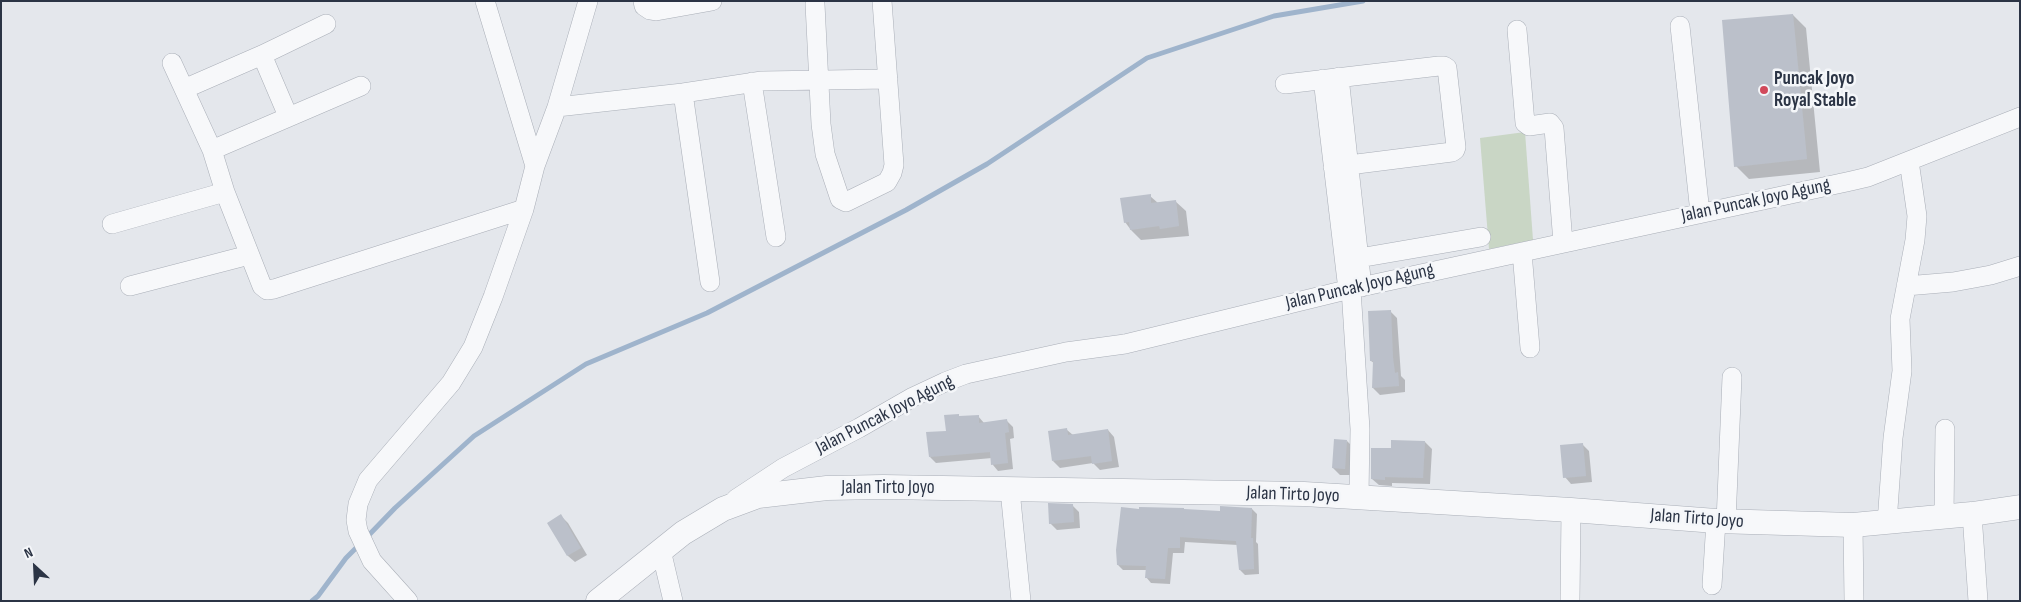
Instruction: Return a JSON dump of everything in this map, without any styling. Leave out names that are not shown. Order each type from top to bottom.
[{"type":"street","points":[[484,1],[535,166]]},
{"type":"street","points":[[408,601],[372,561],[358,531],[356,520],[358,504],[368,480],[451,383],[473,347],[524,209],[535,166],[557,107],[588,1]]},
{"type":"street","points":[[643,1],[644,6],[650,10],[712,1]]},
{"type":"street","points":[[815,4],[825,154],[840,199],[846,202],[887,182],[894,165],[882,1]]},
{"type":"street","points":[[184,88],[262,55],[326,24]]},
{"type":"street","points":[[1680,26],[1700,213]]},
{"type":"street","points":[[1517,30],[1525,123],[1529,126],[1550,123],[1554,128],[1563,243]]},
{"type":"street","points":[[262,55],[288,116]]},
{"type":"street","points":[[172,63],[212,150],[225,192],[249,255],[262,286],[267,290],[524,209]]},
{"type":"street","points":[[1285,84],[1444,66],[1447,68],[1456,147],[1452,152],[1341,166]]},
{"type":"street","points":[[1331,78],[1354,289],[1360,429],[1360,498]]},
{"type":"street","points":[[557,107],[683,93],[752,82],[888,79]]},
{"type":"street","points":[[752,82],[776,237]]},
{"type":"street","points":[[212,150],[361,86]]},
{"type":"street","points":[[683,93],[710,282]]},
{"type":"street","name":"Jalan Puncak Joyo Agung","points":[[723,509],[762,480],[783,468],[913,397],[966,374],[1066,352],[1125,344],[1354,289],[1868,177],[2020,117]]},
{"type":"street","points":[[1887,522],[1893,438],[1902,371],[1900,319],[1917,216],[1909,160]]},
{"type":"street","points":[[1341,166],[1359,258],[1354,289]]},
{"type":"street","points":[[112,224],[225,192]]},
{"type":"street","points":[[1359,258],[1481,236]]},
{"type":"street","points":[[1522,252],[1530,348]]},
{"type":"street","points":[[130,286],[249,255]]},
{"type":"street","points":[[1906,286],[1953,282],[1991,275],[2020,266]]},
{"type":"street","points":[[1712,585],[1721,521],[1732,377]]},
{"type":"street","points":[[1944,517],[1945,429]]},
{"type":"street","name":"Jalan Tirto Joyo","points":[[598,601],[683,533],[723,509],[758,496],[827,488],[883,487],[1294,494],[1571,510],[1721,521],[1854,525],[1972,514],[2020,507]]},
{"type":"street","points":[[1010,490],[1021,601]]},
{"type":"street","points":[[1570,601],[1571,510]]},
{"type":"street","points":[[1972,514],[1978,601]]},
{"type":"street","points":[[1854,525],[1854,601]]},
{"type":"street","points":[[661,550],[673,601]]},
{"type":"green space","points":[[1525,132],[1533,240],[1489,249],[1480,138]]},
{"type":"building","name":"Puncak Joyo Royal Stable","points":[[1793,14],[1807,159],[1734,167],[1722,20]]},
{"type":"building","points":[[1151,194],[1151,203],[1176,200],[1179,226],[1160,229],[1159,226],[1130,230],[1129,222],[1124,223],[1120,198]]},
{"type":"building","points":[[1391,310],[1393,358],[1395,373],[1398,372],[1399,386],[1372,388],[1373,361],[1370,361],[1368,311]]},
{"type":"building","points":[[959,414],[959,416],[979,415],[979,423],[1007,419],[1009,432],[1005,433],[1008,463],[991,465],[990,452],[929,457],[926,432],[946,431],[944,415]]},
{"type":"building","points":[[1067,428],[1068,435],[1108,429],[1112,461],[1092,464],[1091,456],[1052,461],[1048,431]]},
{"type":"building","points":[[1334,439],[1347,440],[1345,469],[1332,468]]},
{"type":"building","points":[[1391,440],[1425,441],[1423,478],[1385,477],[1385,480],[1371,479],[1371,448],[1391,448]]},
{"type":"building","points":[[1583,443],[1586,476],[1563,478],[1560,445]]},
{"type":"building","points":[[1048,503],[1073,504],[1074,522],[1049,524]]},
{"type":"building","points":[[1220,506],[1252,508],[1251,538],[1253,538],[1254,569],[1239,570],[1236,541],[1180,537],[1180,548],[1168,548],[1165,579],[1145,578],[1146,566],[1117,565],[1116,550],[1121,507],[1139,509],[1139,507],[1184,508],[1220,511]]},
{"type":"building","points":[[561,514],[581,548],[567,556],[547,523]]},
{"type":"waterway","points":[[366,538],[395,508],[474,436],[586,364],[707,313],[906,210],[987,164],[1147,58],[1274,16],[1363,1]]},
{"type":"waterway","points":[[312,601],[318,596],[346,558],[360,544]]},
{"type":"place","name":"Puncak Joyo Royal Stable","points":[[1764,90]]}]
